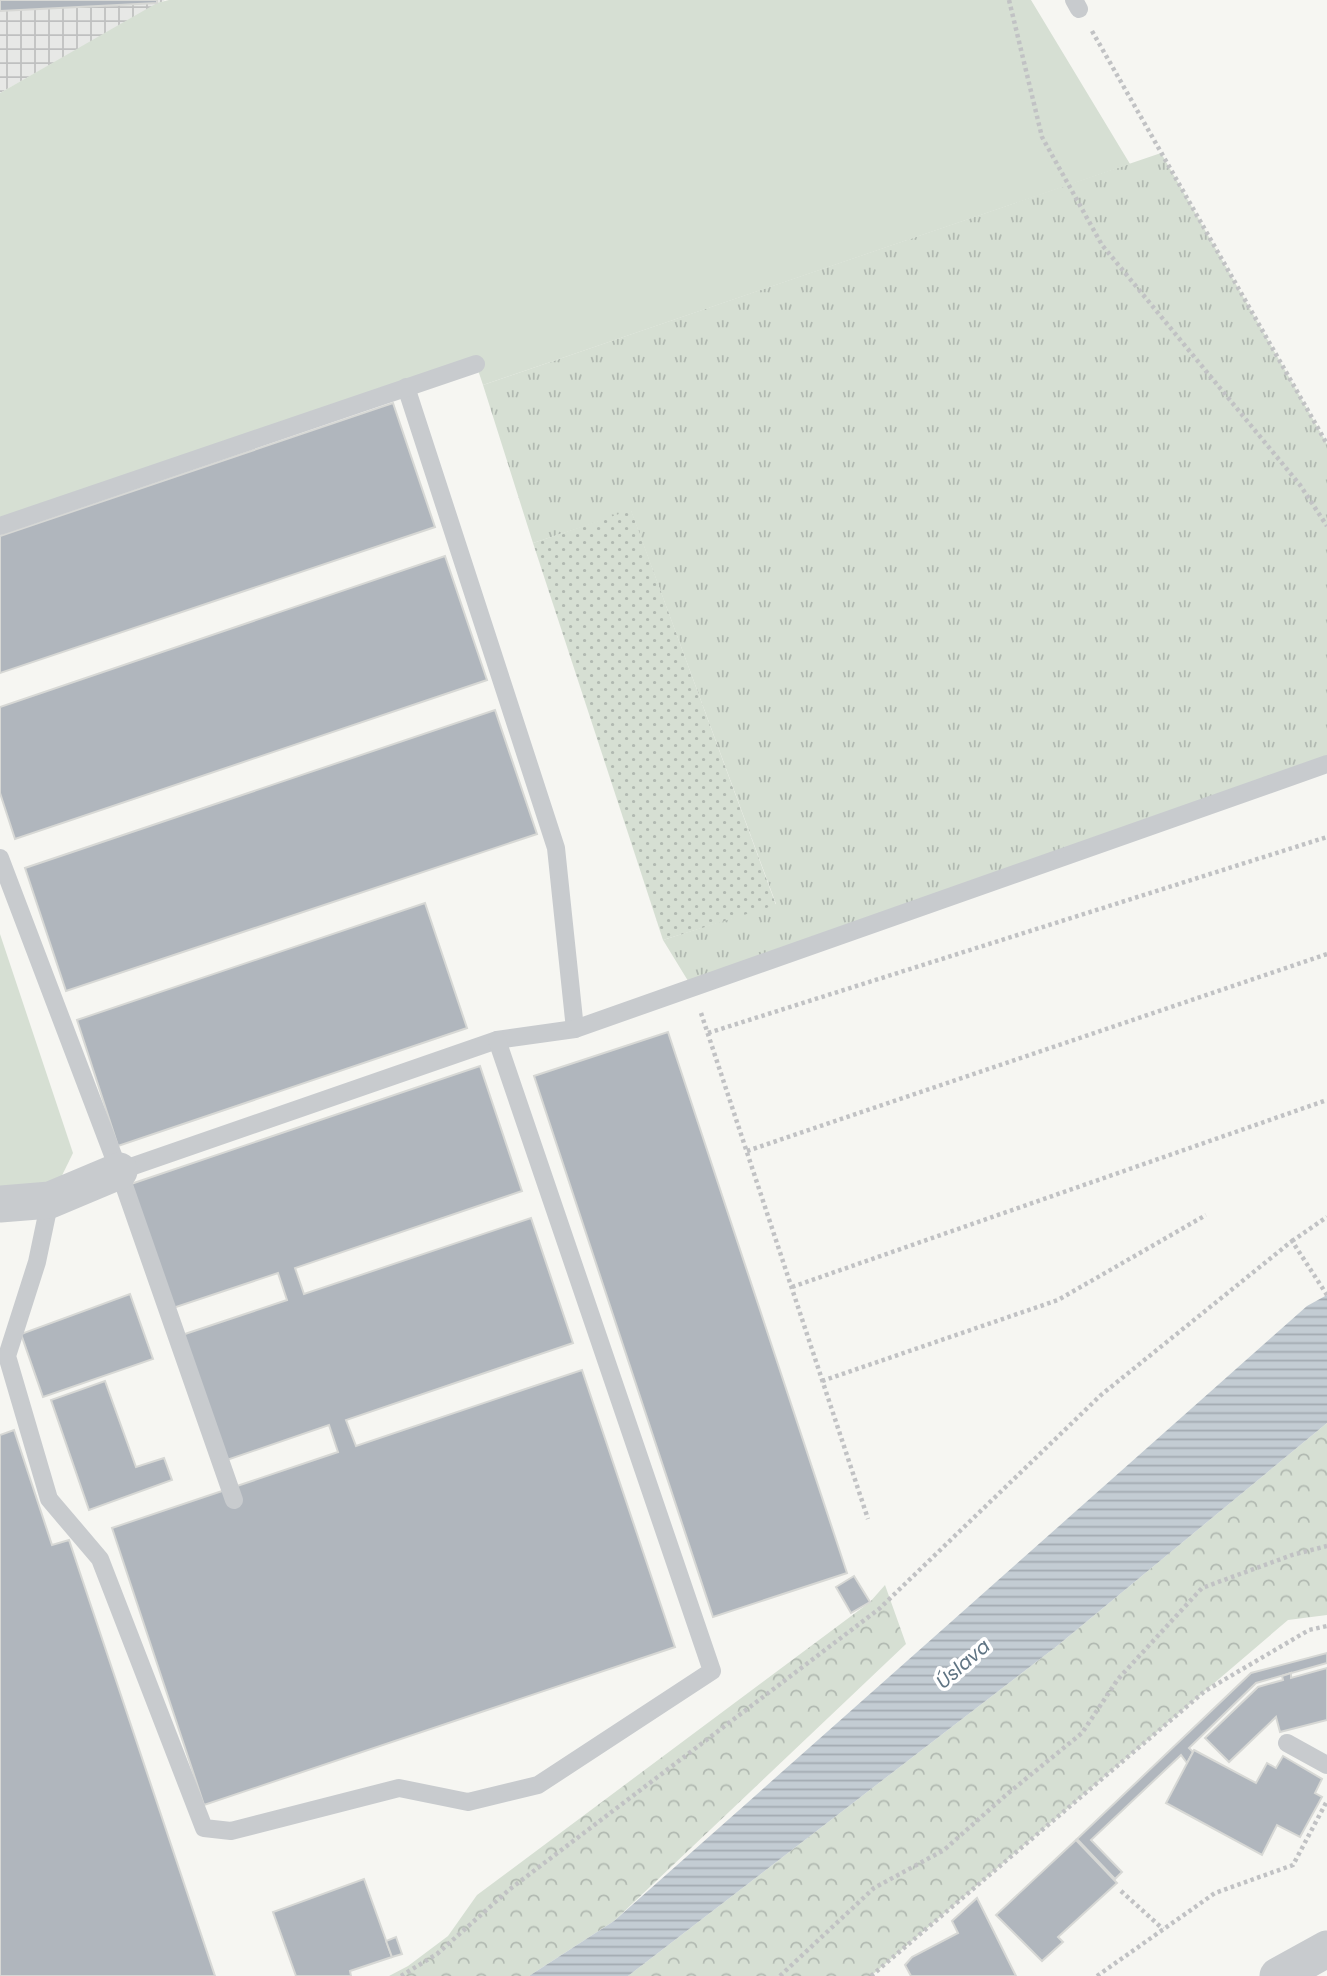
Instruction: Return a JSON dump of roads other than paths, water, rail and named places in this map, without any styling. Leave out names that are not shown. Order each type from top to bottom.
[{"type":"street","points":[[0,1204],[50,1200],[119,1171]]},
{"type":"street","points":[[1278,1976],[1327,1949]]},
{"type":"lane","points":[[0,526],[476,364]]},
{"type":"lane","points":[[406,387],[556,848],[575,1029]]},
{"type":"lane","points":[[119,1171],[497,1040],[575,1029],[694,989],[1327,764]]},
{"type":"lane","points":[[0,858],[119,1171],[234,1500]]},
{"type":"lane","points":[[50,1200],[37,1262],[7,1356],[49,1499],[100,1559],[204,1828],[231,1831],[399,1788],[468,1802],[538,1785],[712,1671],[497,1040]]},
{"type":"lane","points":[[1287,1743],[1327,1765]]},
{"type":"water","name":"Úslava","points":[[1327,1295],[1327,1423],[1057,1646],[628,1976],[529,1976],[614,1921],[1307,1306]]}]
